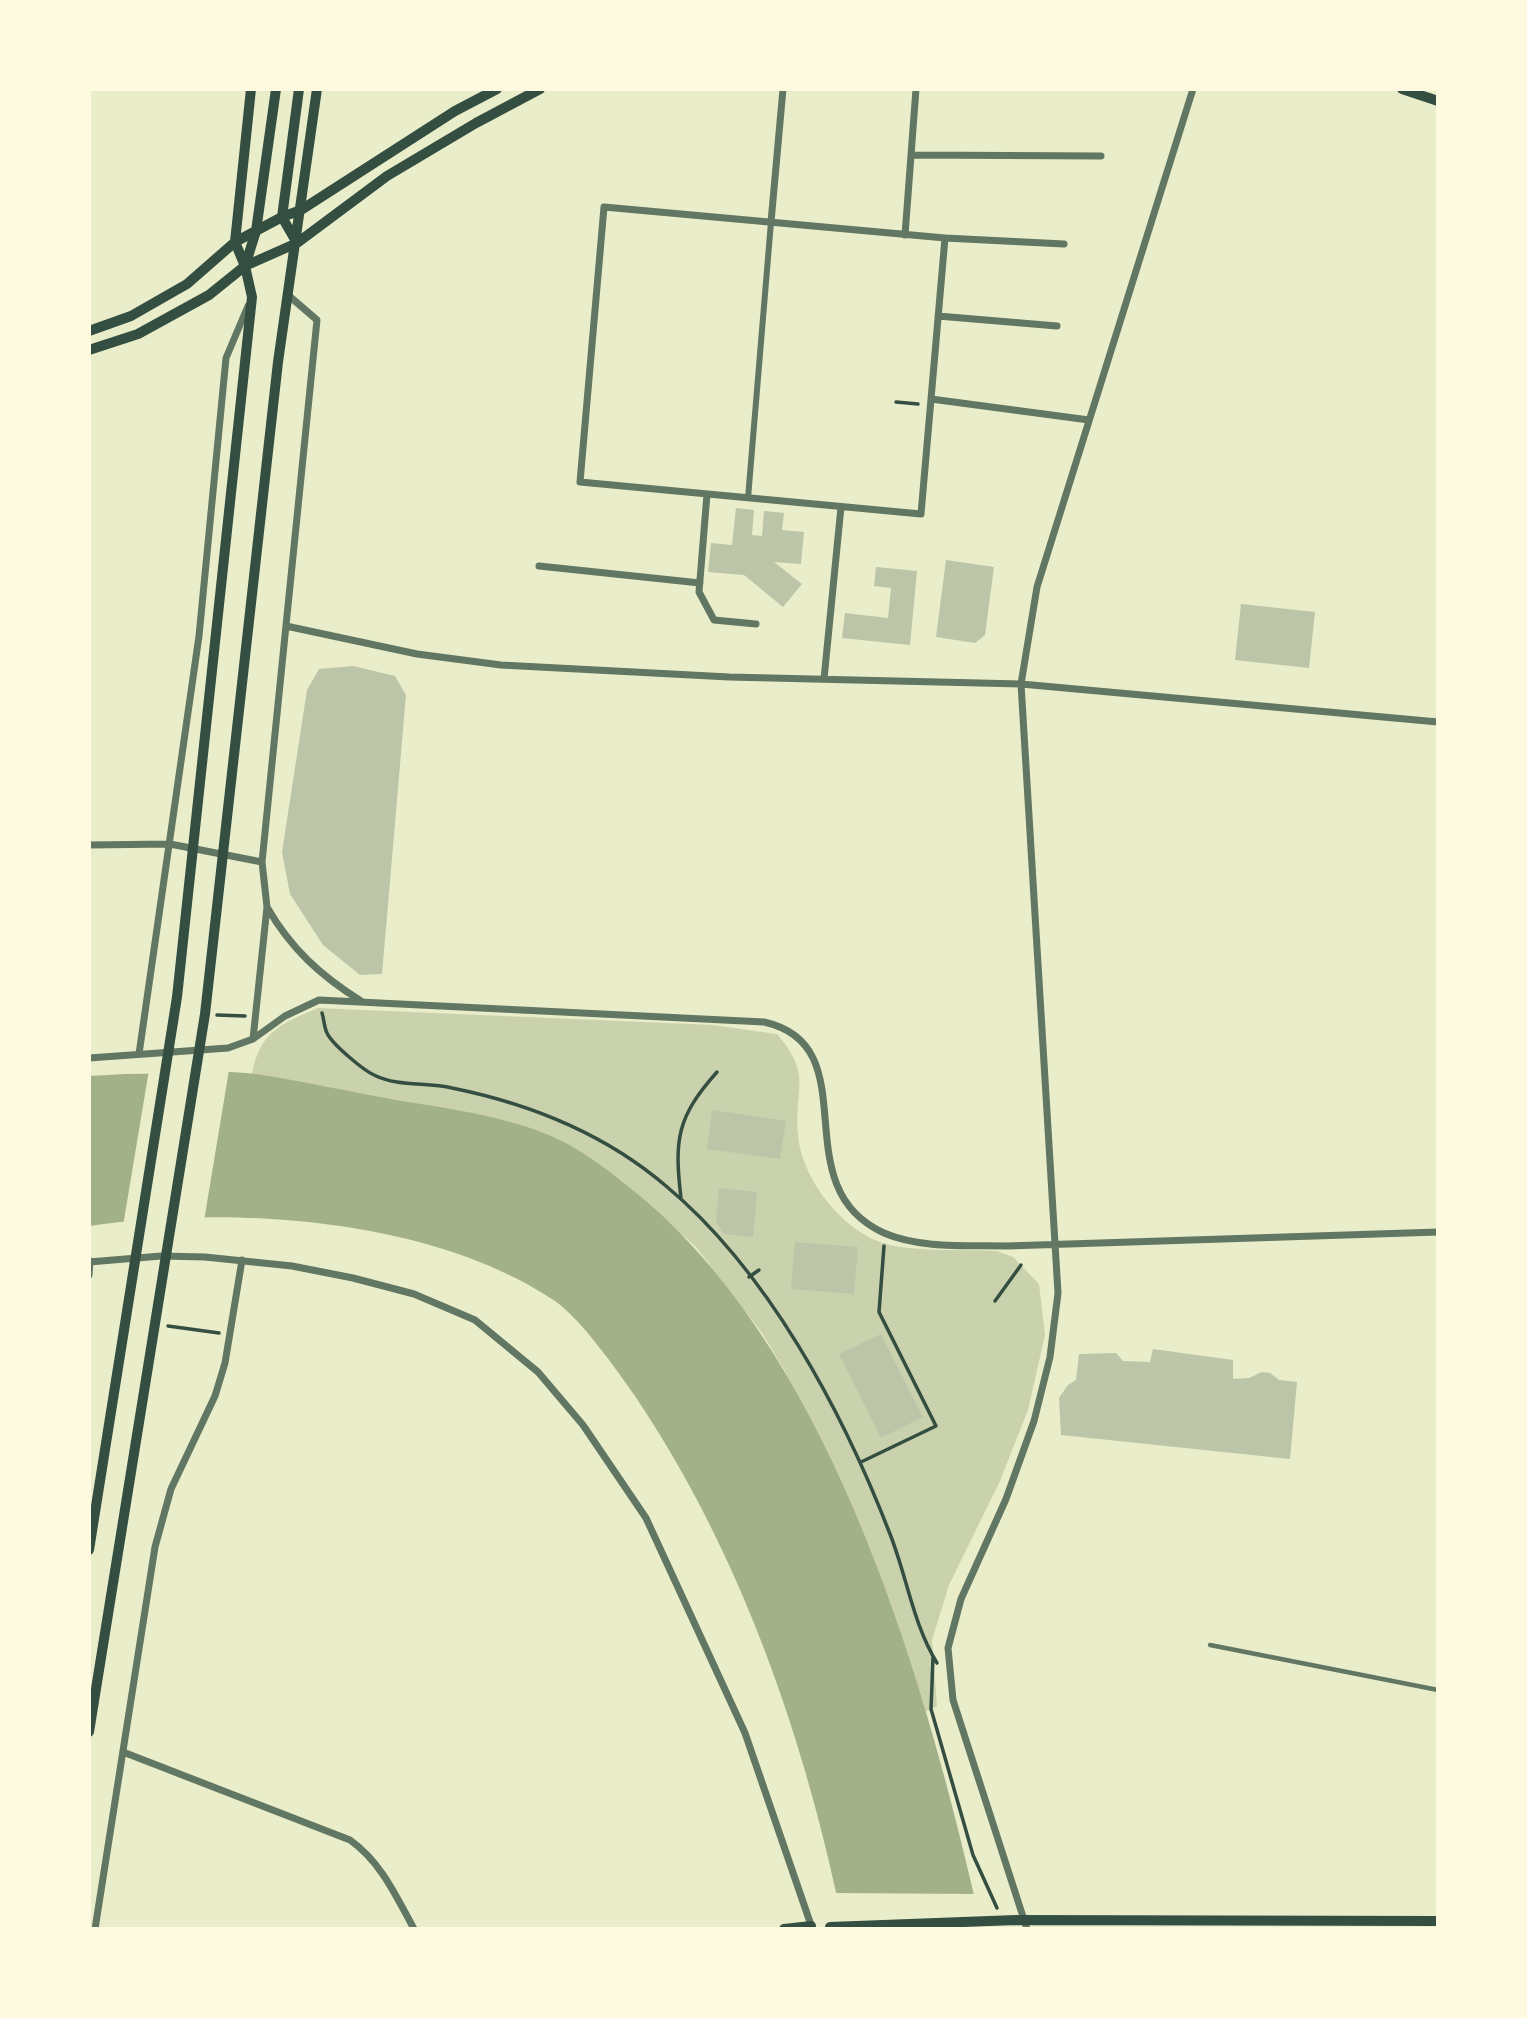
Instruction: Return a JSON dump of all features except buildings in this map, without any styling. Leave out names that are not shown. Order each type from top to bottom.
[{"type":"main road","points":[[89,1550],[177,997],[252,297],[245,267],[235,242],[251,89]]},
{"type":"main road","points":[[245,267],[256,231],[276,89]]},
{"type":"main road","points":[[296,243],[282,217],[299,89]]},
{"type":"main road","points":[[89,1732],[205,1014],[278,362],[317,89]]},
{"type":"main road","points":[[89,331],[131,316],[187,284],[235,242],[301,210],[455,111],[497,89]]},
{"type":"main road","points":[[89,350],[138,334],[209,295],[245,267],[296,243],[387,176],[540,89]]},
{"type":"main road","points":[[1402,89],[1438,101]]},
{"type":"main road","points":[[830,1927],[1003,1923],[1026,1925],[1438,1921]]},
{"type":"main road","points":[[784,1929],[812,1928]]},
{"type":"street","points":[[748,498],[782,89]]},
{"type":"street","points":[[905,235],[916,89]]},
{"type":"street","points":[[1026,1925],[950,1686],[948,1648],[956,1612],[1013,1481],[1042,1393],[1057,1304],[1021,684],[1037,587],[1193,89]]},
{"type":"street","points":[[911,155],[1101,156]]},
{"type":"street","points":[[945,238],[921,514],[580,482],[604,207],[905,235],[1064,244]]},
{"type":"street","points":[[253,1039],[267,907],[262,862],[317,320],[288,295]]},
{"type":"street","points":[[139,1054],[199,636],[226,358],[252,297]]},
{"type":"street","points":[[938,316],[1057,326]]},
{"type":"street","points":[[931,402],[1089,420]]},
{"type":"street","points":[[707,494],[699,592],[713,620],[756,624]]},
{"type":"street","points":[[824,679],[841,507]]},
{"type":"street","points":[[539,566],[700,583]]},
{"type":"street","points":[[286,626],[458,661],[729,677],[1021,684],[1438,722]]},
{"type":"street","points":[[89,845],[170,845],[262,862]]},
{"type":"street","points":[[267,907],[283,934],[303,957],[327,980],[362,1001]]},
{"type":"street","points":[[89,1058],[228,1048],[253,1039],[285,1016],[319,1000],[764,1022],[783,1027],[797,1036],[815,1057],[822,1085],[827,1146],[835,1181],[846,1202],[863,1220],[886,1233],[948,1244],[1055,1244],[1438,1232]]},
{"type":"street","points":[[89,1275],[90,1262],[161,1256],[243,1259],[316,1271],[414,1294],[475,1320],[538,1372],[583,1425],[646,1518],[745,1733],[812,1928]]},
{"type":"street","points":[[95,1929],[155,1548],[165,1508],[215,1396],[232,1335],[243,1259]]},
{"type":"street","points":[[122,1752],[350,1840],[370,1857],[384,1874],[414,1929]]},
{"type":"lane","points":[[1210,1645],[1438,1690]]},
{"type":"path","points":[[896,401],[931,402]]},
{"type":"path","points":[[319,1000],[328,1035],[372,1075],[395,1082],[447,1087],[503,1099],[597,1136],[666,1186],[720,1240],[749,1277],[805,1360],[845,1428],[891,1537],[908,1594],[933,1657],[950,1686]]},
{"type":"path","points":[[205,1014],[254,1017]]},
{"type":"path","points":[[681,1200],[677,1165],[681,1124],[694,1098],[717,1072]]},
{"type":"path","points":[[861,1462],[936,1426],[879,1312],[886,1233]]},
{"type":"path","points":[[995,1301],[1021,1265]]},
{"type":"path","points":[[749,1277],[759,1270]]},
{"type":"path","points":[[157,1324],[232,1335]]},
{"type":"path","points":[[933,1657],[932,1709],[973,1855],[1003,1923]]},
{"type":"shaded area","points":[[318,1008],[712,1025],[777,1034],[788,1048],[798,1072],[800,1083],[797,1119],[801,1152],[817,1187],[842,1217],[857,1230],[890,1245],[997,1251],[1013,1257],[1039,1284],[1045,1335],[1028,1410],[1000,1481],[949,1585],[932,1640],[937,1706],[925,1712],[879,1574],[785,1371],[762,1333],[696,1247],[625,1183],[589,1157],[544,1133],[465,1112],[252,1074],[260,1048],[274,1031]]},
{"type":"shaded area","points":[[256,1074],[490,1117],[544,1133],[572,1146],[646,1201],[713,1270],[771,1350],[822,1440],[865,1537],[902,1637],[934,1737],[982,1929],[844,1929],[810,1789],[789,1720],[738,1585],[673,1457],[635,1396],[598,1345],[565,1309],[506,1273],[451,1251],[391,1235],[330,1224],[205,1217],[89,1226],[89,1076]]},
{"type":"pier","points":[[149,1070],[229,1070],[204,1221],[123,1226]]},
{"type":"pier","points":[[833,1893],[977,1894],[985,1929],[840,1929]]}]
